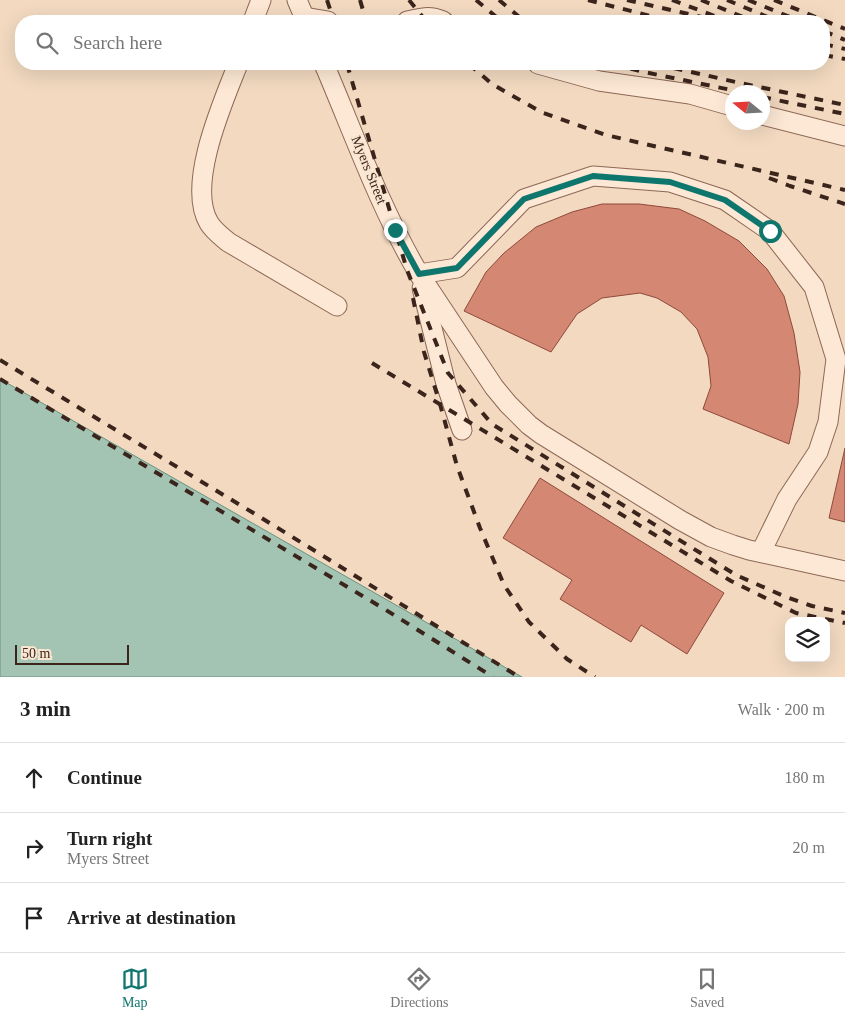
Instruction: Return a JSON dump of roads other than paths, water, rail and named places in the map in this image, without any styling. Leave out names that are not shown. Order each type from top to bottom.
[{"type":"street","points":[[255,15],[261,0]]},
{"type":"street","points":[[236,70],[207,149],[202,201],[208,222],[228,242],[337,306]]},
{"type":"street","name":"Myers Street","points":[[327,70],[386,212],[419,274]]},
{"type":"street","points":[[560,70],[599,81],[690,94],[725,104]]},
{"type":"street","points":[[770,116],[845,136]]},
{"type":"street","points":[[419,274],[457,268],[524,199],[593,176],[670,182],[725,200],[770,231],[814,287],[841,360],[828,422],[818,452],[787,499],[761,552]]},
{"type":"street","points":[[419,274],[446,384],[462,430]]},
{"type":"street","points":[[419,274],[494,387],[529,425],[585,462],[711,537],[761,552],[845,571]]},
{"type":"railway","points":[[327,0],[332,15]]},
{"type":"railway","points":[[360,0],[364,15]]},
{"type":"railway","points":[[409,0],[421,15]]},
{"type":"railway","points":[[476,0],[494,15]]},
{"type":"railway","points":[[499,0],[517,15]]},
{"type":"railway","points":[[588,0],[647,15]]},
{"type":"railway","points":[[627,0],[693,15]]},
{"type":"railway","points":[[672,0],[712,15]]},
{"type":"railway","points":[[701,0],[738,15]]},
{"type":"railway","points":[[727,0],[763,15]]},
{"type":"railway","points":[[748,0],[785,15]]},
{"type":"railway","points":[[774,0],[811,15]]},
{"type":"railway","points":[[830,23],[845,29]]},
{"type":"railway","points":[[830,34],[845,40]]},
{"type":"railway","points":[[830,45],[845,49]]},
{"type":"railway","points":[[830,56],[845,59]]},
{"type":"railway","points":[[349,70],[407,270],[448,373],[492,424],[736,575],[786,597],[812,606],[845,613]]},
{"type":"railway","points":[[476,70],[492,84],[541,112],[606,135],[845,190]]},
{"type":"railway","points":[[636,70],[725,89]]},
{"type":"railway","points":[[683,70],[845,105]]},
{"type":"railway","points":[[770,99],[845,114]]},
{"type":"railway","points":[[769,178],[845,204]]},
{"type":"railway","points":[[413,298],[424,352],[457,466],[504,585],[529,622],[567,659],[595,677]]},
{"type":"railway","points":[[0,360],[260,517],[519,677]]},
{"type":"railway","points":[[372,363],[731,581],[796,613],[845,623]]},
{"type":"railway","points":[[0,379],[386,610],[493,677]]}]
